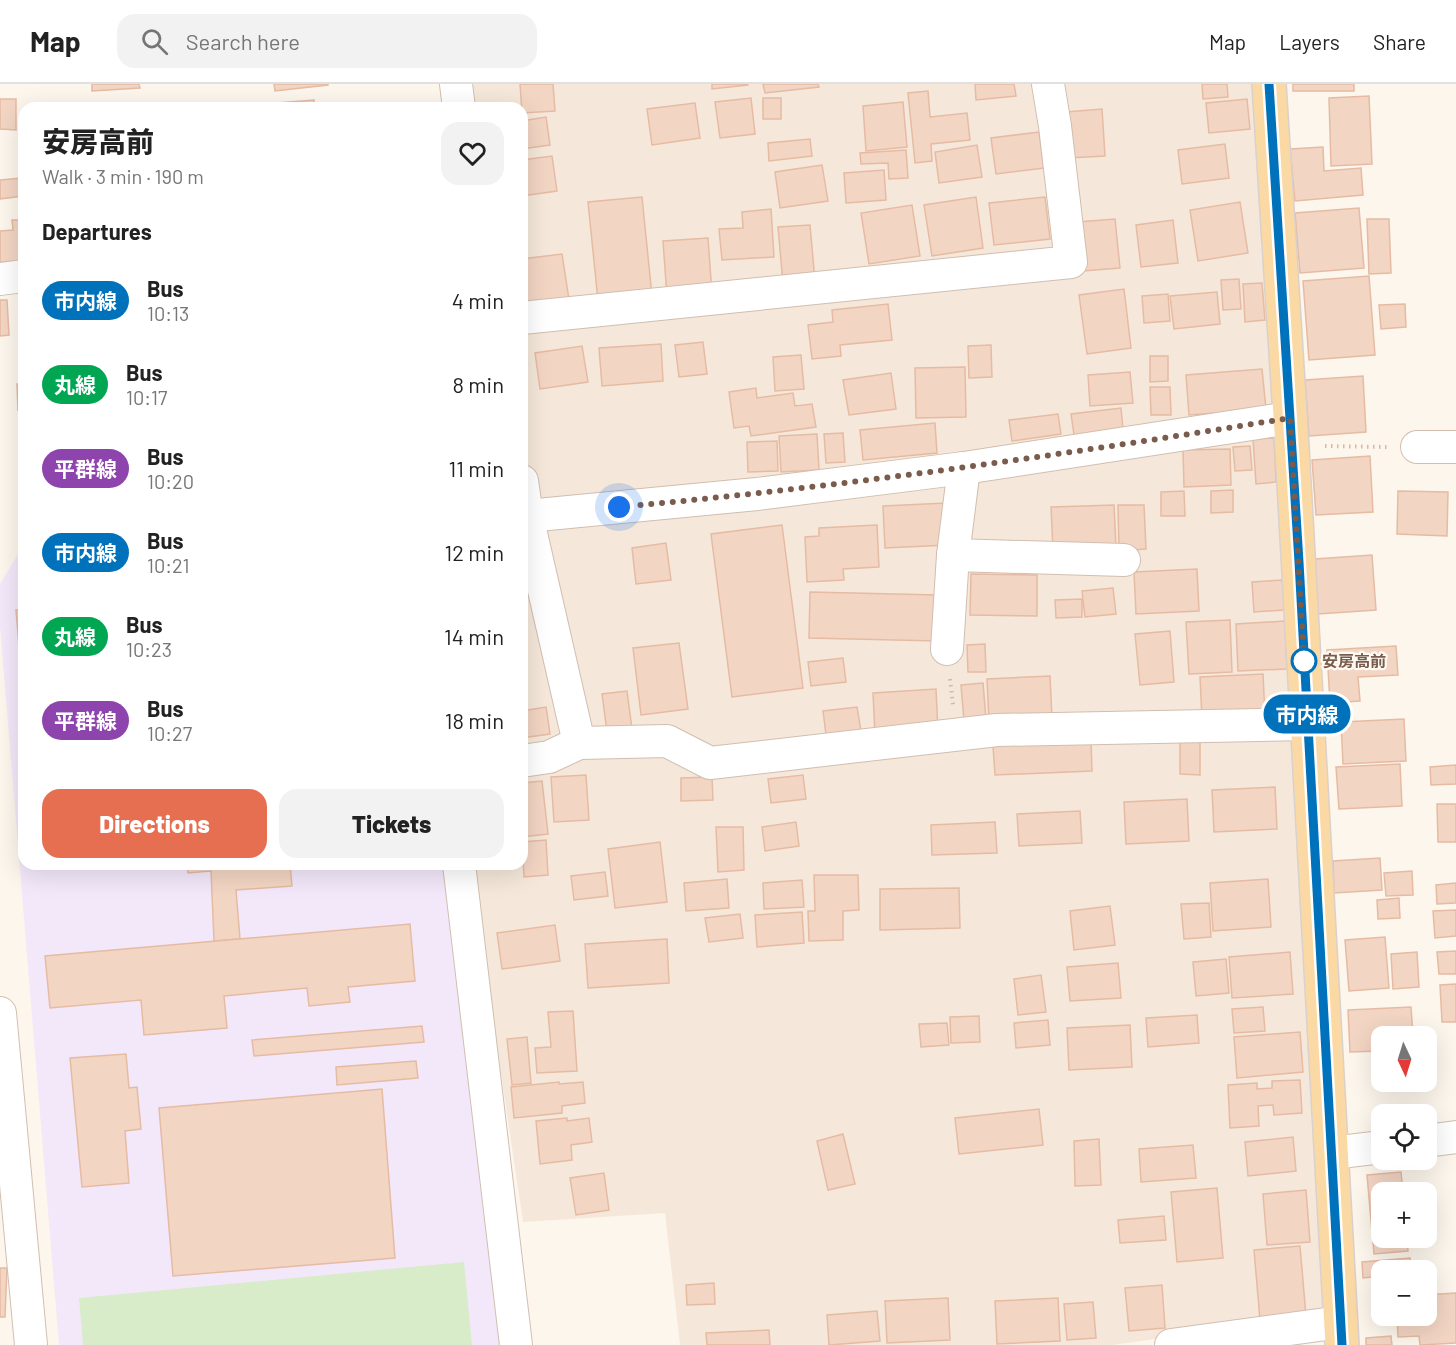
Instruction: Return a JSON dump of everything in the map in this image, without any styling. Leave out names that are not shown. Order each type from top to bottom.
[{"type":"main road","points":[[1269,84],[1342,1334]]},
{"type":"street","points":[[456,84],[458,102]]},
{"type":"street","points":[[528,317],[1071,262],[1048,84]]},
{"type":"street","points":[[0,279],[18,277]]},
{"type":"street","points":[[528,517],[757,494],[964,468],[1290,418]]},
{"type":"street","points":[[1417,447],[1456,447]]},
{"type":"street","points":[[947,649],[953,555],[964,468]]},
{"type":"street","points":[[528,533],[579,743]]},
{"type":"street","points":[[953,555],[1124,560]]},
{"type":"street","points":[[528,760],[549,757],[579,743],[667,741],[710,763],[997,730],[1308,724]]},
{"type":"street","points":[[460,870],[516,1345]]},
{"type":"street","points":[[0,1013],[31,1345]]},
{"type":"street","points":[[1437,1140],[1456,1137]]},
{"type":"street","points":[[1332,1153],[1371,1148]]},
{"type":"street","points":[[1175,1345],[1342,1334]]},
{"type":"path","points":[[1314,446],[1417,447]]},
{"type":"path","points":[[947,649],[956,735]]},
{"type":"shaded area","points":[[457,84],[1270,84],[1290,418],[528,516],[528,102],[460,102]]},
{"type":"shaded area","points":[[1280,430],[1326,1315],[1113,1345],[680,1345],[665,1213],[523,1222],[471,870],[528,870],[528,534]]},
{"type":"shaded area","points":[[18,554],[18,845],[0,626],[0,584]]},
{"type":"shaded area","points":[[20,870],[448,870],[501,1345],[59,1345]]},
{"type":"green space","points":[[464,1262],[472,1345],[83,1345],[79,1298]]},
{"type":"building","points":[[92,84],[139,84],[140,88],[92,91]]},
{"type":"building","points":[[274,84],[328,84],[328,85],[275,91]]},
{"type":"building","points":[[520,84],[553,84],[555,111],[528,113],[528,102],[521,102]]},
{"type":"building","points":[[712,84],[748,84],[748,85],[712,89]]},
{"type":"building","points":[[763,84],[818,84],[819,87],[765,93]]},
{"type":"building","points":[[975,84],[1014,84],[1016,96],[976,100]]},
{"type":"building","points":[[1202,84],[1227,84],[1228,97],[1203,99]]},
{"type":"building","points":[[1293,84],[1354,84],[1354,91],[1293,91]]},
{"type":"building","points":[[928,91],[930,117],[967,113],[970,140],[931,144],[932,161],[915,163],[908,93]]},
{"type":"building","points":[[1369,96],[1372,164],[1331,166],[1329,98]]},
{"type":"building","points":[[751,98],[755,134],[720,138],[715,102]]},
{"type":"building","points":[[763,98],[781,98],[781,119],[763,119]]},
{"type":"building","points":[[0,99],[16,99],[16,130],[0,129]]},
{"type":"building","points":[[1247,99],[1250,129],[1209,133],[1206,103]]},
{"type":"building","points":[[314,100],[314,102],[290,102]]},
{"type":"building","points":[[903,102],[907,147],[866,151],[863,106]]},
{"type":"building","points":[[695,103],[700,138],[652,145],[647,109]]},
{"type":"building","points":[[1102,109],[1105,156],[1069,158],[1066,112]]},
{"type":"building","points":[[546,117],[550,145],[528,148],[528,120]]},
{"type":"building","points":[[1039,132],[1044,168],[996,174],[991,138]]},
{"type":"building","points":[[810,139],[812,156],[769,161],[768,143]]},
{"type":"building","points":[[1225,144],[1229,178],[1182,184],[1178,150]]},
{"type":"building","points":[[977,145],[982,177],[939,183],[935,152]]},
{"type":"building","points":[[1323,147],[1324,171],[1361,168],[1363,195],[1295,201],[1290,149]]},
{"type":"building","points":[[906,150],[908,178],[889,179],[888,163],[861,164],[860,153]]},
{"type":"building","points":[[552,156],[557,191],[528,195],[528,159]]},
{"type":"building","points":[[822,165],[828,201],[780,208],[775,172]]},
{"type":"building","points":[[884,170],[886,200],[846,203],[844,173]]},
{"type":"building","points":[[18,178],[18,197],[0,199],[0,180]]},
{"type":"building","points":[[642,197],[652,296],[598,301],[588,202]]},
{"type":"building","points":[[976,197],[983,248],[932,256],[924,205]]},
{"type":"building","points":[[1045,197],[1050,239],[994,245],[989,203]]},
{"type":"building","points":[[1240,202],[1248,253],[1198,261],[1190,210]]},
{"type":"building","points":[[912,205],[920,256],[869,264],[861,213]]},
{"type":"building","points":[[1359,208],[1364,268],[1300,273],[1295,213]]},
{"type":"building","points":[[771,209],[774,257],[722,260],[719,229],[743,228],[742,212]]},
{"type":"building","points":[[1115,219],[1120,268],[1083,271],[1078,222]]},
{"type":"building","points":[[1367,219],[1389,219],[1391,273],[1369,274]]},
{"type":"building","points":[[12,220],[18,220],[18,272],[0,273],[0,231],[13,230]]},
{"type":"building","points":[[1173,220],[1178,263],[1141,267],[1136,225]]},
{"type":"building","points":[[810,225],[815,281],[783,284],[778,227]]},
{"type":"building","points":[[708,238],[712,294],[667,297],[663,241]]},
{"type":"building","points":[[562,254],[570,306],[528,311],[528,258]]},
{"type":"building","points":[[1369,276],[1375,355],[1309,360],[1303,281]]},
{"type":"building","points":[[1239,279],[1241,309],[1223,310],[1221,280]]},
{"type":"building","points":[[1262,283],[1265,320],[1245,322],[1243,284]]},
{"type":"building","points":[[1124,289],[1131,348],[1087,354],[1079,295]]},
{"type":"building","points":[[1217,292],[1220,324],[1174,329],[1170,296]]},
{"type":"building","points":[[1168,294],[1170,321],[1144,323],[1142,296]]},
{"type":"building","points":[[0,300],[7,300],[9,335],[0,336]]},
{"type":"building","points":[[888,304],[892,340],[840,345],[841,356],[812,359],[808,325],[833,322],[832,310]]},
{"type":"building","points":[[1405,304],[1406,327],[1381,329],[1379,305]]},
{"type":"building","points":[[703,342],[707,374],[679,377],[675,345]]},
{"type":"building","points":[[661,344],[663,381],[602,386],[599,348]]},
{"type":"building","points":[[991,345],[992,377],[969,378],[968,346]]},
{"type":"building","points":[[582,346],[588,382],[540,389],[535,353]]},
{"type":"building","points":[[801,355],[804,389],[775,391],[773,357]]},
{"type":"building","points":[[1150,356],[1168,356],[1168,381],[1150,382]]},
{"type":"building","points":[[965,367],[966,417],[916,418],[915,368]]},
{"type":"building","points":[[1262,369],[1266,409],[1189,415],[1186,375]]},
{"type":"building","points":[[1130,372],[1133,403],[1090,406],[1088,375]]},
{"type":"building","points":[[891,373],[896,409],[849,415],[843,380]]},
{"type":"building","points":[[1363,376],[1366,432],[1309,436],[1305,380]]},
{"type":"building","points":[[1150,387],[1170,387],[1171,415],[1151,415]]},
{"type":"building","points":[[756,388],[757,398],[793,393],[795,406],[812,404],[816,427],[751,436],[749,426],[734,428],[729,392]]},
{"type":"building","points":[[1121,408],[1123,429],[1074,435],[1071,414]]},
{"type":"building","points":[[1058,414],[1061,434],[1012,441],[1009,420]]},
{"type":"building","points":[[935,423],[937,453],[863,460],[860,430]]},
{"type":"building","points":[[843,433],[845,462],[826,463],[824,434]]},
{"type":"building","points":[[817,434],[819,470],[781,472],[779,436]]},
{"type":"building","points":[[1274,438],[1276,482],[1256,484],[1253,439]]},
{"type":"building","points":[[777,441],[778,471],[748,472],[747,442]]},
{"type":"building","points":[[1250,446],[1252,470],[1235,471],[1233,447]]},
{"type":"building","points":[[1230,449],[1231,485],[1184,487],[1183,450]]},
{"type":"building","points":[[1370,456],[1373,512],[1316,515],[1312,460]]},
{"type":"building","points":[[1233,490],[1233,512],[1211,513],[1211,491]]},
{"type":"building","points":[[1184,491],[1185,516],[1161,516],[1161,492]]},
{"type":"building","points":[[1398,491],[1448,492],[1447,536],[1397,534]]},
{"type":"building","points":[[946,503],[948,545],[885,548],[883,506]]},
{"type":"building","points":[[1114,505],[1116,547],[1053,550],[1051,507]]},
{"type":"building","points":[[1118,505],[1144,505],[1146,549],[1119,551]]},
{"type":"building","points":[[782,525],[803,688],[732,697],[711,534]]},
{"type":"building","points":[[877,525],[879,567],[843,569],[844,580],[807,582],[805,537],[819,536],[819,528]]},
{"type":"building","points":[[666,543],[671,580],[636,584],[632,548]]},
{"type":"building","points":[[1372,555],[1376,610],[1318,614],[1315,559]]},
{"type":"building","points":[[1197,569],[1199,611],[1136,614],[1134,572]]},
{"type":"building","points":[[971,574],[1037,575],[1037,616],[970,615]]},
{"type":"building","points":[[1283,580],[1285,610],[1254,612],[1252,582]]},
{"type":"building","points":[[1113,588],[1116,614],[1085,617],[1082,591]]},
{"type":"building","points":[[810,592],[938,595],[937,641],[809,638]]},
{"type":"building","points":[[1082,599],[1082,617],[1056,618],[1055,600]]},
{"type":"building","points":[[16,610],[18,610],[18,634]]},
{"type":"building","points":[[1230,620],[1232,672],[1189,674],[1186,622]]},
{"type":"building","points":[[1285,621],[1287,669],[1238,671],[1236,624]]},
{"type":"building","points":[[1170,631],[1174,682],[1140,685],[1135,634]]},
{"type":"building","points":[[679,643],[688,709],[641,715],[633,648]]},
{"type":"building","points":[[985,644],[986,672],[968,672],[967,645]]},
{"type":"building","points":[[1396,646],[1398,675],[1358,677],[1360,701],[1330,703],[1327,650]]},
{"type":"building","points":[[843,658],[846,682],[811,686],[808,662]]},
{"type":"building","points":[[1263,674],[1265,716],[1202,719],[1200,677]]},
{"type":"building","points":[[1050,676],[1052,718],[989,721],[987,679]]},
{"type":"building","points":[[983,683],[986,719],[964,721],[961,685]]},
{"type":"building","points":[[936,689],[938,731],[875,735],[873,693]]},
{"type":"building","points":[[627,691],[632,729],[607,732],[602,694]]},
{"type":"building","points":[[546,707],[550,734],[528,737],[528,710]]},
{"type":"building","points":[[857,707],[861,731],[826,735],[823,711]]},
{"type":"building","points":[[1404,719],[1406,761],[1343,764],[1341,722]]},
{"type":"building","points":[[1091,741],[1092,771],[995,775],[993,746]]},
{"type":"building","points":[[1180,742],[1200,742],[1200,775],[1180,774]]},
{"type":"building","points":[[1400,764],[1402,806],[1339,809],[1336,767]]},
{"type":"building","points":[[1456,765],[1456,784],[1431,785],[1430,767]]},
{"type":"building","points":[[586,775],[589,820],[554,822],[551,777]]},
{"type":"building","points":[[803,775],[806,799],[771,803],[768,779]]},
{"type":"building","points":[[712,777],[713,800],[681,801],[681,778]]},
{"type":"building","points":[[542,781],[548,834],[528,836],[528,782]]},
{"type":"building","points":[[1275,787],[1277,829],[1214,832],[1212,790]]},
{"type":"building","points":[[1187,799],[1189,841],[1126,844],[1124,802]]},
{"type":"building","points":[[1437,804],[1456,804],[1456,842],[1438,842]]},
{"type":"building","points":[[1080,811],[1082,843],[1019,846],[1017,814]]},
{"type":"building","points":[[796,822],[799,846],[765,851],[762,827]]},
{"type":"building","points":[[995,822],[997,853],[932,855],[931,825]]},
{"type":"building","points":[[716,827],[743,827],[744,870],[718,872]]},
{"type":"building","points":[[546,840],[548,875],[524,877],[524,870],[528,870],[528,842]]},
{"type":"building","points":[[660,842],[667,902],[615,908],[608,849]]},
{"type":"building","points":[[1380,858],[1382,890],[1334,893],[1333,861]]},
{"type":"building","points":[[188,870],[291,870],[292,886],[236,890],[240,939],[214,941],[211,871],[188,873]]},
{"type":"building","points":[[1412,871],[1413,895],[1386,896],[1384,873]]},
{"type":"building","points":[[605,872],[608,896],[574,900],[571,876]]},
{"type":"building","points":[[814,875],[858,875],[859,910],[843,911],[843,940],[809,941],[808,911],[815,911]]},
{"type":"building","points":[[727,879],[729,908],[686,911],[684,883]]},
{"type":"building","points":[[1268,879],[1271,927],[1213,931],[1210,883]]},
{"type":"building","points":[[802,880],[804,907],[764,909],[763,883]]},
{"type":"building","points":[[1456,883],[1456,903],[1437,904],[1436,885]]},
{"type":"building","points":[[959,888],[960,928],[880,930],[880,889]]},
{"type":"building","points":[[1399,898],[1400,918],[1378,919],[1377,900]]},
{"type":"building","points":[[1209,903],[1211,937],[1184,939],[1181,904]]},
{"type":"building","points":[[1110,906],[1115,945],[1074,950],[1070,911]]},
{"type":"building","points":[[1456,910],[1456,936],[1435,938],[1433,911]]},
{"type":"building","points":[[802,912],[804,943],[757,947],[755,915]]},
{"type":"building","points":[[740,914],[743,938],[709,942],[705,918]]},
{"type":"building","points":[[410,924],[415,981],[348,987],[350,1002],[309,1006],[307,988],[224,996],[227,1028],[144,1035],[141,1000],[50,1008],[45,956]]},
{"type":"building","points":[[555,925],[560,961],[502,969],[497,933]]},
{"type":"building","points":[[1385,937],[1389,988],[1349,991],[1345,940]]},
{"type":"building","points":[[667,939],[669,983],[588,988],[585,944]]},
{"type":"building","points":[[1456,951],[1456,974],[1439,974],[1437,952]]},
{"type":"building","points":[[1290,952],[1293,994],[1232,998],[1229,957]]},
{"type":"building","points":[[1417,952],[1419,987],[1393,989],[1391,954]]},
{"type":"building","points":[[1226,959],[1229,993],[1196,996],[1193,962]]},
{"type":"building","points":[[1118,963],[1121,998],[1070,1001],[1067,967]]},
{"type":"building","points":[[1041,975],[1046,1012],[1018,1015],[1014,979]]},
{"type":"building","points":[[1456,984],[1456,1022],[1442,1022],[1440,985]]},
{"type":"building","points":[[1263,1007],[1265,1031],[1234,1033],[1232,1009]]},
{"type":"building","points":[[1411,1007],[1412,1026],[1371,1026],[1371,1051],[1350,1052],[1348,1010]]},
{"type":"building","points":[[573,1011],[577,1071],[537,1073],[535,1048],[551,1047],[548,1012]]},
{"type":"building","points":[[1197,1015],[1199,1043],[1148,1047],[1146,1018]]},
{"type":"building","points":[[979,1016],[980,1042],[951,1043],[950,1017]]},
{"type":"building","points":[[1048,1020],[1050,1045],[1016,1048],[1014,1023]]},
{"type":"building","points":[[947,1023],[949,1045],[921,1047],[919,1024]]},
{"type":"building","points":[[1130,1025],[1132,1067],[1069,1070],[1067,1028]]},
{"type":"building","points":[[422,1026],[424,1042],[254,1056],[252,1040]]},
{"type":"building","points":[[1300,1032],[1303,1072],[1237,1078],[1234,1037]]},
{"type":"building","points":[[527,1037],[531,1083],[512,1085],[507,1039]]},
{"type":"building","points":[[126,1054],[129,1088],[137,1087],[141,1129],[125,1131],[129,1183],[82,1187],[70,1058]]},
{"type":"building","points":[[416,1061],[418,1078],[337,1085],[336,1067]]},
{"type":"building","points":[[1300,1080],[1302,1113],[1274,1115],[1273,1105],[1258,1106],[1259,1126],[1230,1128],[1228,1085],[1257,1083],[1257,1089],[1272,1088],[1272,1081]]},
{"type":"building","points":[[559,1082],[559,1084],[583,1082],[585,1103],[562,1106],[562,1113],[514,1118],[511,1087]]},
{"type":"building","points":[[382,1089],[395,1258],[173,1276],[159,1108]]},
{"type":"building","points":[[1039,1109],[1043,1145],[959,1154],[955,1118]]},
{"type":"building","points":[[567,1118],[567,1121],[589,1118],[592,1142],[571,1145],[572,1160],[540,1164],[536,1121]]},
{"type":"building","points":[[843,1134],[855,1184],[828,1190],[817,1141]]},
{"type":"building","points":[[1293,1137],[1296,1171],[1248,1176],[1245,1142]]},
{"type":"building","points":[[1099,1139],[1101,1185],[1075,1186],[1074,1141]]},
{"type":"building","points":[[1193,1145],[1196,1178],[1141,1182],[1139,1149]]},
{"type":"building","points":[[1401,1172],[1402,1182],[1371,1182],[1371,1220],[1367,1175]]},
{"type":"building","points":[[604,1173],[609,1210],[576,1215],[570,1178]]},
{"type":"building","points":[[1217,1188],[1223,1258],[1177,1262],[1171,1192]]},
{"type":"building","points":[[1306,1190],[1310,1242],[1267,1245],[1263,1194]]},
{"type":"building","points":[[1164,1216],[1166,1240],[1120,1243],[1118,1220]]},
{"type":"building","points":[[1300,1246],[1306,1316],[1260,1320],[1254,1250]]},
{"type":"building","points":[[1373,1248],[1408,1248],[1408,1251],[1374,1254]]},
{"type":"building","points":[[1410,1258],[1410,1260],[1386,1260]]},
{"type":"building","points":[[1371,1261],[1371,1277],[1363,1278],[1362,1262]]},
{"type":"building","points":[[0,1268],[7,1268],[5,1317],[0,1317]]},
{"type":"building","points":[[714,1283],[715,1304],[687,1305],[686,1285]]},
{"type":"building","points":[[1162,1285],[1165,1328],[1129,1331],[1125,1288]]},
{"type":"building","points":[[1456,1293],[1456,1343],[1420,1345],[1419,1336],[1398,1337],[1397,1326],[1437,1326],[1437,1294]]},
{"type":"building","points":[[948,1298],[950,1340],[887,1343],[885,1301]]},
{"type":"building","points":[[1058,1298],[1060,1341],[997,1344],[995,1301]]},
{"type":"building","points":[[1093,1302],[1096,1338],[1067,1340],[1064,1304]]},
{"type":"building","points":[[877,1311],[880,1341],[829,1345],[827,1315]]},
{"type":"building","points":[[769,1330],[770,1345],[707,1345],[706,1333]]},
{"type":"building","points":[[1391,1336],[1392,1345],[1366,1345],[1366,1338]]},
{"type":"bus line","name":"市内線","points":[[1269,84],[1299,562],[1342,1345]]},
{"type":"place","name":"安房高前","points":[[1304,661]]},
{"type":"route","points":[[619,507],[757,494],[964,468],[1290,418],[1304,661]]}]
